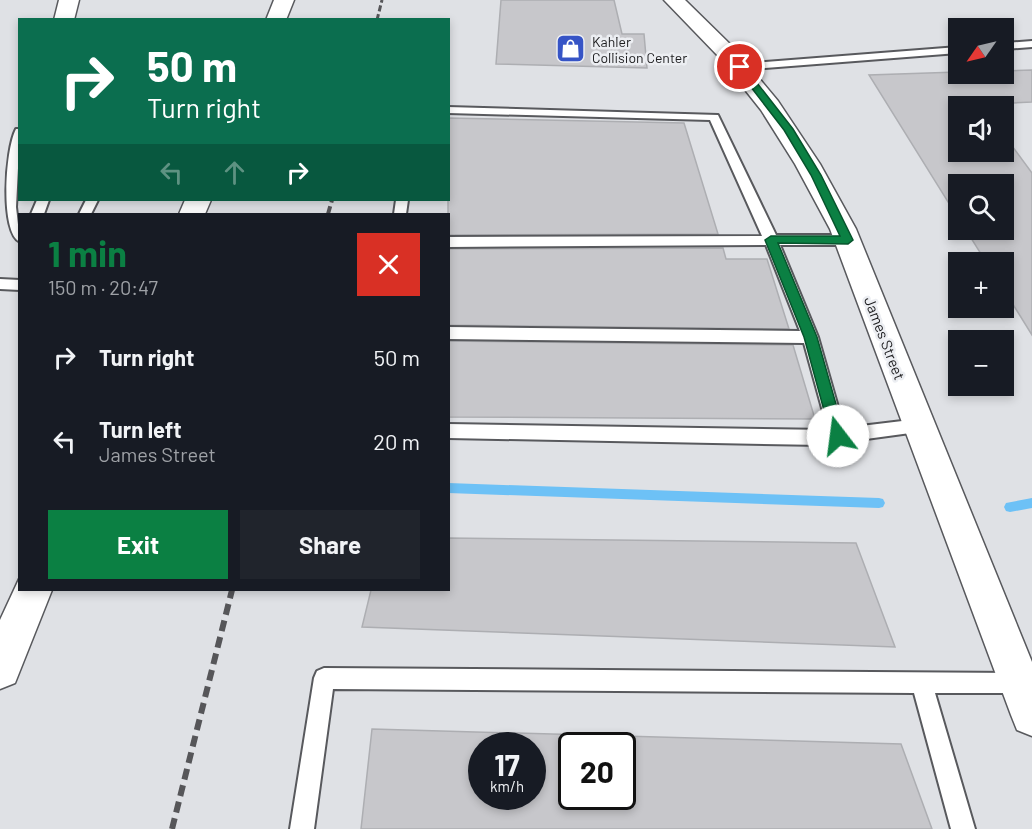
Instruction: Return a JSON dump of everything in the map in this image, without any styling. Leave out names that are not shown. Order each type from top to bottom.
[{"type":"street","points":[[64,18],[69,0]]},
{"type":"street","points":[[277,18],[284,0]]},
{"type":"street","name":"James Street","points":[[674,0],[713,37],[740,67],[788,129],[816,175],[848,240],[1032,715]]},
{"type":"street","points":[[0,668],[33,591]]},
{"type":"lane","points":[[1014,45],[1032,44]]},
{"type":"lane","points":[[740,67],[948,51]]},
{"type":"lane","points":[[450,110],[714,117],[771,240],[810,337],[838,436]]},
{"type":"lane","points":[[18,141],[6,194],[8,229],[18,237]]},
{"type":"lane","points":[[450,242],[848,240]]},
{"type":"lane","points":[[0,284],[18,285]]},
{"type":"lane","points":[[450,333],[810,337]]},
{"type":"lane","points":[[450,431],[822,438],[919,426]]},
{"type":"lane","points":[[302,829],[324,678],[1019,683]]},
{"type":"lane","points":[[922,683],[963,829]]},
{"type":"building","points":[[501,0],[614,0],[622,34],[644,34],[647,68],[496,64]]},
{"type":"building","points":[[1032,70],[1032,102],[1014,103],[1014,96],[948,96],[948,162],[1014,162],[1014,149],[1032,173],[1032,335],[1014,306],[1014,252],[980,252],[972,240],[1014,240],[1014,174],[948,174],[948,202],[869,75],[948,72],[948,84],[1014,84],[1014,71]]},
{"type":"building","points":[[450,118],[684,123],[718,234],[450,235],[450,213],[448,213]]},
{"type":"building","points":[[723,248],[726,259],[767,259],[789,329],[450,325],[450,249]]},
{"type":"building","points":[[450,341],[793,345],[815,419],[450,417]]},
{"type":"building","points":[[450,538],[856,543],[895,647],[362,627],[371,591],[450,591]]},
{"type":"building","points":[[372,729],[478,732],[468,732],[468,810],[546,810],[546,734],[558,734],[558,810],[636,810],[636,736],[901,744],[932,829],[361,829]]},
{"type":"waterway","points":[[450,488],[879,503]]},
{"type":"waterway","points":[[1010,507],[1032,503]]},
{"type":"railway","points":[[378,18],[382,0]]},
{"type":"railway","points":[[328,213],[332,201]]},
{"type":"railway","points":[[172,829],[232,591]]},
{"type":"place","name":"Kahler Collision Center","points":[[571,49]]},
{"type":"route","points":[[740,67],[788,129],[816,175],[848,240],[771,240],[810,337],[838,436]]}]
